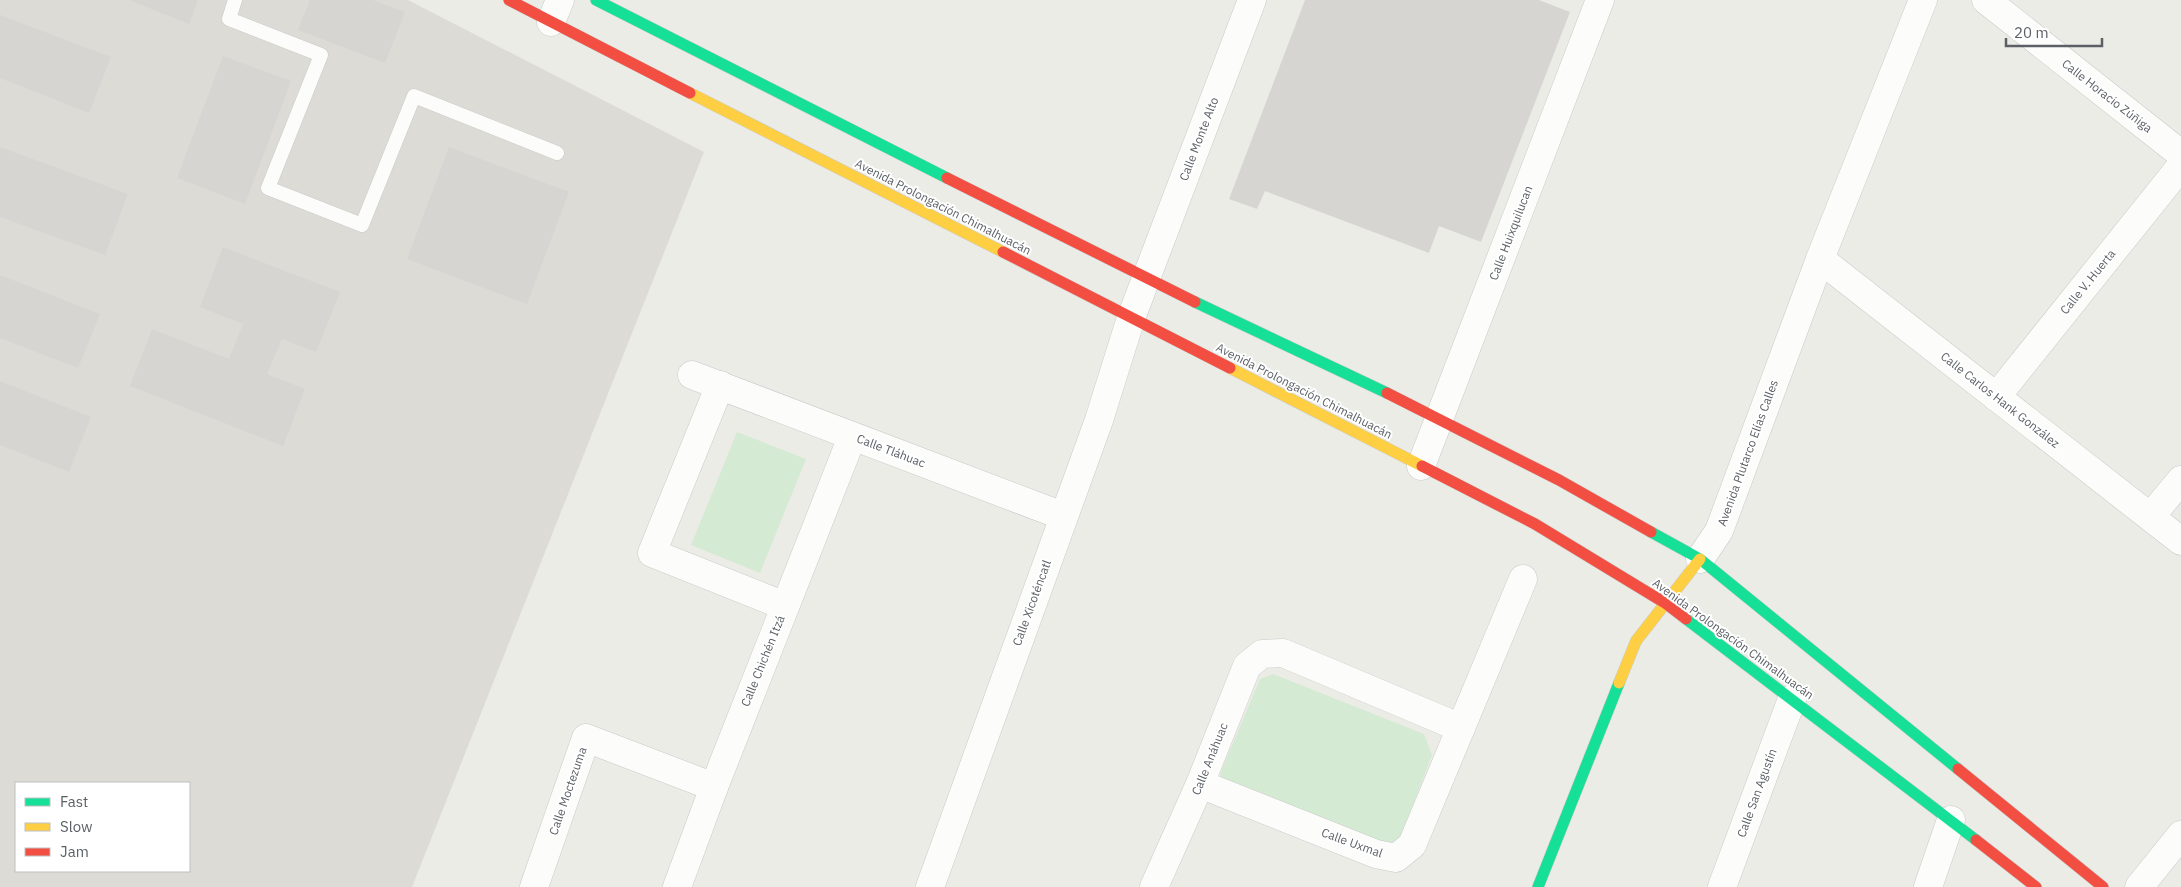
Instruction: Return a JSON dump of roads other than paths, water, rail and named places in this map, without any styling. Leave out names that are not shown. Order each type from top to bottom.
[{"type":"street","name":"Avenida Prolongación Chimalhuacán","points":[[509,0],[556,11],[1131,318],[1535,524],[1665,602],[2036,887]]},
{"type":"street","points":[[596,0],[1145,278],[1440,419],[1559,480],[1700,559],[2103,887]]},
{"type":"street","name":"Calle Monte Alto","points":[[1131,318],[1252,0]]},
{"type":"street","name":"Calle Huixquilucan","points":[[1421,466],[1600,0]]},
{"type":"street","name":"Avenida Plutarco Elías Calles","points":[[1538,887],[1636,641],[1700,559],[1719,531],[1820,259],[1923,0]]},
{"type":"street","name":"Calle Horacio Zúñiga","points":[[1986,0],[2181,154]]},
{"type":"street","name":"Calle V. Huerta","points":[[1996,397],[2181,166]]},
{"type":"street","name":"Calle Carlos Hank González","points":[[1820,259],[2181,541]]},
{"type":"street","name":"Calle Xicoténcatl","points":[[930,887],[1099,420],[1131,318]]},
{"type":"street","name":"Calle Tláhuac","points":[[692,375],[1063,516]]},
{"type":"street","points":[[720,386],[652,552],[785,606]]},
{"type":"street","name":"Calle Chichén Itzá","points":[[677,887],[714,786],[852,436]]},
{"type":"street","points":[[2151,516],[2181,480]]},
{"type":"street","name":"Calle Uxmal","points":[[1200,784],[1376,854],[1396,858],[1412,844],[1523,579]]},
{"type":"street","name":"Calle Anáhuac","points":[[1154,887],[1200,784],[1247,666],[1262,654],[1282,653],[1461,728]]},
{"type":"street","name":"Calle San Agustín","points":[[1722,887],[1792,699]]},
{"type":"street","name":"Calle Moctezuma","points":[[534,887],[586,738],[714,786]]},
{"type":"street","points":[[1928,887],[1951,820]]},
{"type":"street","points":[[2139,887],[2181,835]]},
{"type":"lane","points":[[235,0],[229,19],[321,55],[268,188],[362,225],[414,96],[557,152]]}]
